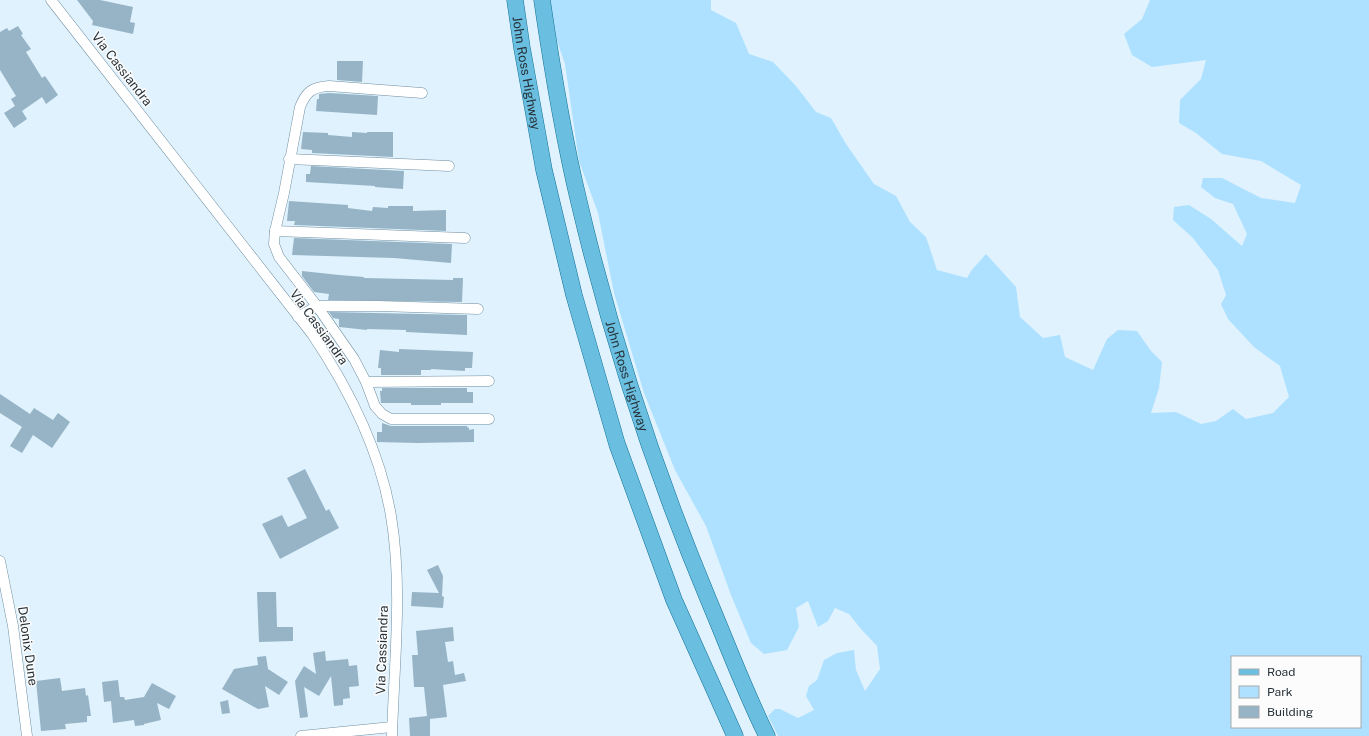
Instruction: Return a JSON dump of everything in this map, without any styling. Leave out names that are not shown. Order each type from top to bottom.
[{"type":"main road","name":"John Ross Highway","points":[[515,0],[544,170],[574,295],[618,444],[674,600],[735,736]]},
{"type":"main road","name":"John Ross Highway","points":[[542,0],[555,82],[578,201],[636,406],[682,535],[738,671],[767,736]]},
{"type":"street","name":"Via Cassiandra","points":[[51,0],[298,317],[331,362],[346,388],[366,434],[386,488],[391,516],[396,559],[397,631],[392,732]]},
{"type":"street","points":[[422,93],[329,86],[321,86],[308,92],[303,98],[300,107],[275,231],[274,244],[279,257],[317,306],[354,359],[366,382],[377,410],[392,419],[489,420]]},
{"type":"street","points":[[290,159],[449,166]]},
{"type":"street","points":[[275,231],[465,238]]},
{"type":"street","points":[[298,317],[317,306],[478,309]]},
{"type":"street","points":[[366,382],[489,381]]},
{"type":"street","name":"Delonix Dune","points":[[0,561],[13,626],[27,736]]},
{"type":"street","points":[[301,736],[392,732]]},
{"type":"green space","points":[[547,0],[711,0],[711,10],[736,23],[749,54],[773,62],[796,86],[816,112],[831,118],[846,144],[874,184],[896,196],[910,222],[926,237],[937,270],[967,278],[971,271],[986,254],[1016,287],[1020,317],[1043,338],[1060,335],[1065,357],[1093,370],[1107,339],[1118,330],[1137,331],[1151,351],[1162,362],[1159,388],[1151,413],[1176,412],[1201,424],[1216,421],[1233,409],[1246,419],[1273,413],[1289,397],[1280,366],[1254,347],[1228,319],[1221,304],[1226,295],[1218,270],[1192,237],[1173,220],[1174,207],[1189,205],[1211,219],[1242,246],[1247,234],[1233,204],[1215,198],[1201,187],[1203,178],[1222,178],[1261,198],[1295,203],[1301,185],[1261,161],[1222,154],[1196,133],[1179,123],[1180,100],[1201,79],[1206,60],[1152,67],[1132,55],[1124,34],[1142,19],[1150,0],[1369,0],[1369,736],[778,736],[768,716],[775,709],[780,709],[798,718],[814,710],[806,696],[809,686],[817,680],[824,660],[837,653],[854,650],[856,670],[865,691],[880,669],[877,646],[849,614],[835,608],[828,621],[818,627],[808,601],[796,608],[799,627],[787,650],[764,654],[751,643],[731,595],[706,526],[675,470],[644,393],[614,293],[598,213],[579,161],[565,64],[550,21]]},
{"type":"building","points":[[77,0],[100,0],[133,7],[130,22],[135,23],[133,34],[92,25],[93,21]]},
{"type":"building","points":[[18,26],[23,34],[21,35],[31,49],[26,52],[42,78],[45,76],[58,95],[46,104],[42,97],[22,111],[27,119],[14,128],[4,113],[15,106],[11,99],[16,96],[0,70],[0,32],[7,28],[9,31]]},
{"type":"building","points":[[337,61],[363,61],[362,82],[337,80]]},
{"type":"building","points":[[329,93],[378,96],[377,115],[316,111],[319,94]]},
{"type":"building","points":[[303,132],[328,133],[328,135],[352,137],[352,132],[393,132],[393,157],[312,153],[312,150],[301,149]]},
{"type":"building","points":[[311,166],[404,171],[403,189],[306,182],[306,174],[310,174]]},
{"type":"building","points":[[289,201],[348,205],[348,208],[372,211],[373,207],[388,208],[388,206],[413,206],[413,211],[446,210],[446,231],[294,225],[295,221],[287,221]]},
{"type":"building","points":[[294,238],[452,244],[451,263],[394,258],[292,255]]},
{"type":"building","points":[[302,271],[364,278],[453,280],[453,278],[463,278],[462,302],[328,300],[329,294],[314,292],[302,276]]},
{"type":"building","points":[[329,312],[467,315],[467,335],[406,332],[406,330],[367,330],[339,327],[339,319],[333,318]]},
{"type":"building","points":[[399,349],[473,352],[472,368],[465,368],[465,371],[431,369],[421,370],[421,375],[381,375],[381,368],[378,368],[380,350],[399,352]]},
{"type":"building","points":[[382,388],[467,388],[467,392],[473,392],[473,403],[411,405],[411,403],[381,403],[380,391],[382,391]]},
{"type":"building","points":[[0,394],[30,414],[34,408],[53,420],[58,413],[70,422],[52,448],[33,435],[22,453],[10,446],[22,427],[0,413]]},
{"type":"building","points":[[382,423],[391,426],[467,426],[469,430],[474,429],[474,442],[377,442],[377,432],[382,432]]},
{"type":"building","points":[[305,469],[326,511],[329,509],[339,528],[280,559],[262,524],[282,515],[288,527],[307,518],[287,478]]},
{"type":"building","points":[[438,565],[443,576],[443,608],[411,606],[412,592],[439,593],[427,570]]},
{"type":"building","points":[[257,592],[276,592],[277,627],[293,627],[293,641],[259,642]]},
{"type":"building","points":[[453,627],[454,641],[445,642],[448,662],[453,661],[455,675],[464,673],[466,681],[443,685],[447,717],[430,719],[430,736],[410,736],[409,718],[427,716],[424,687],[414,687],[412,655],[418,655],[416,631]]},
{"type":"building","points":[[325,651],[326,661],[348,659],[349,666],[357,665],[359,686],[349,687],[350,698],[343,699],[343,705],[334,706],[331,676],[319,696],[304,687],[308,717],[300,718],[295,681],[304,666],[316,674],[313,653]]},
{"type":"building","points":[[266,656],[268,669],[288,682],[279,695],[265,686],[269,707],[258,709],[222,689],[234,669],[258,665],[257,657]]},
{"type":"building","points":[[60,678],[62,691],[85,688],[86,696],[88,695],[91,716],[87,716],[87,722],[65,724],[66,729],[41,731],[36,681]]},
{"type":"building","points":[[118,680],[120,697],[124,697],[125,700],[144,697],[152,683],[176,696],[169,709],[157,703],[161,720],[135,726],[134,720],[113,723],[111,701],[104,702],[102,682]]},
{"type":"building","points":[[228,700],[230,713],[222,714],[220,702]]}]
